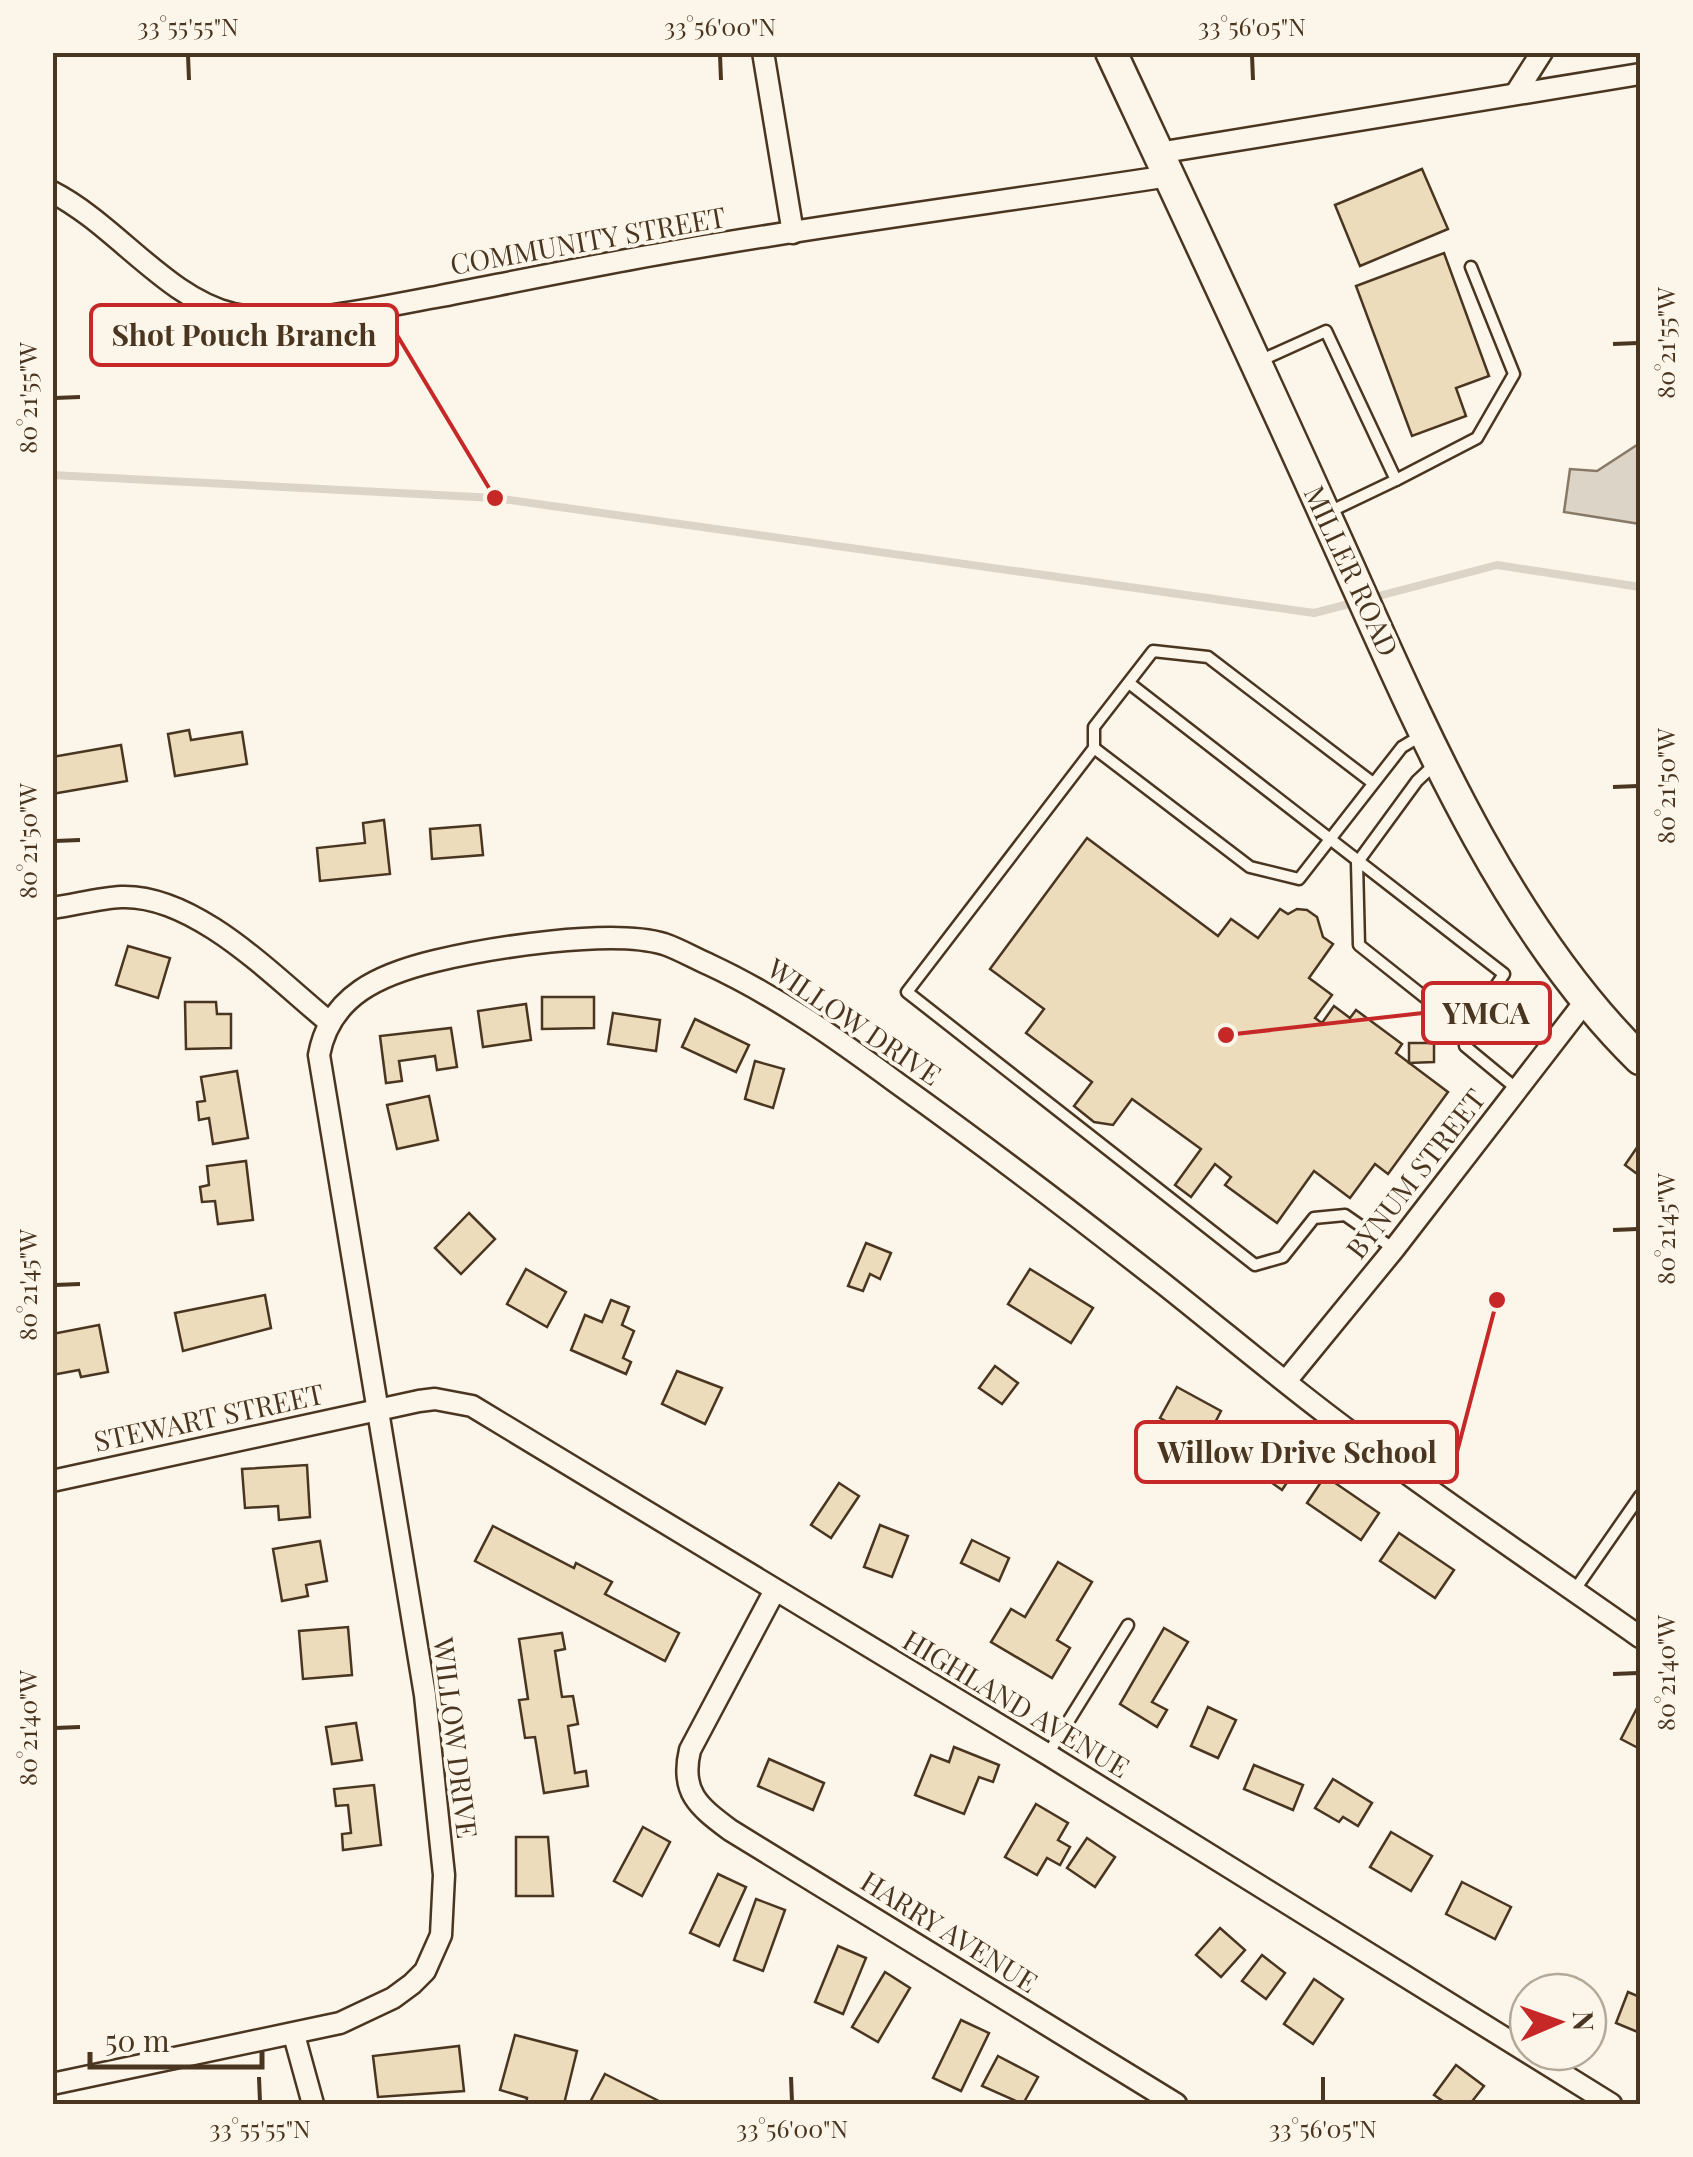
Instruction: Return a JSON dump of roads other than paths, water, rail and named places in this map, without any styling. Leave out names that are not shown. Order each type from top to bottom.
[{"type":"main road","name":"MILLER ROAD","points":[[1111,52],[1433,746],[1502,878],[1560,965],[1640,1059]]},
{"type":"street","points":[[763,52],[793,233]]},
{"type":"street","points":[[1516,94],[1542,52]]},
{"type":"street","name":"COMMUNITY STREET","points":[[52,192],[92,215],[181,289],[214,308],[283,318],[342,312],[793,233],[1516,94],[1640,74]]},
{"type":"street","points":[[52,908],[122,897],[177,908],[224,936],[329,1022]]},
{"type":"street","name":"WILLOW DRIVE","points":[[294,2034],[340,2023],[393,1998],[424,1971],[435,1954],[442,1928],[444,1875],[425,1695],[319,1054],[329,1022],[358,990],[382,976],[470,952],[613,938],[665,944],[756,986],[849,1047],[1037,1184],[1351,1433],[1640,1638]]},
{"type":"street","name":"BYNUM STREET","points":[[1286,1380],[1394,1250],[1587,1000]]},
{"type":"street","name":"HIGHLAND AVENUE","points":[[376,1410],[435,1399],[472,1406],[1047,1754],[1612,2104]]},
{"type":"street","name":"STEWART STREET","points":[[52,1480],[376,1410]]},
{"type":"street","name":"HARRY AVENUE","points":[[776,1590],[690,1750],[685,1770],[687,1782],[703,1810],[1176,2104]]},
{"type":"street","points":[[52,2084],[294,2034],[313,2104]]},
{"type":"lane","points":[[1325,514],[1478,438],[1514,374],[1472,267]]},
{"type":"lane","points":[[1256,362],[1326,331],[1396,480]]},
{"type":"lane","points":[[1374,784],[1208,657],[1153,651],[1094,727],[1094,748],[907,992],[1255,1265],[1283,1256],[1314,1218],[1345,1215],[1394,1250]]},
{"type":"lane","points":[[1129,684],[1504,974],[1466,1030],[1465,1046],[1518,1089]]},
{"type":"lane","points":[[1094,748],[1250,867],[1300,879],[1402,747],[1433,746],[1417,781],[1357,862],[1359,945],[1466,1030]]},
{"type":"lane","points":[[1574,1591],[1640,1496]]},
{"type":"lane","points":[[1047,1754],[1128,1624]]},
{"type":"waterway","points":[[52,475],[495,498],[1314,613],[1357,602]]},
{"type":"waterway","points":[[1371,598],[1497,565],[1640,587]]},
{"type":"place","name":"Shot Pouch Branch","points":[[495,498]]},
{"type":"place","name":"YMCA","points":[[1226,1035]]},
{"type":"place","name":"Willow Drive School","points":[[1497,1300]]}]
